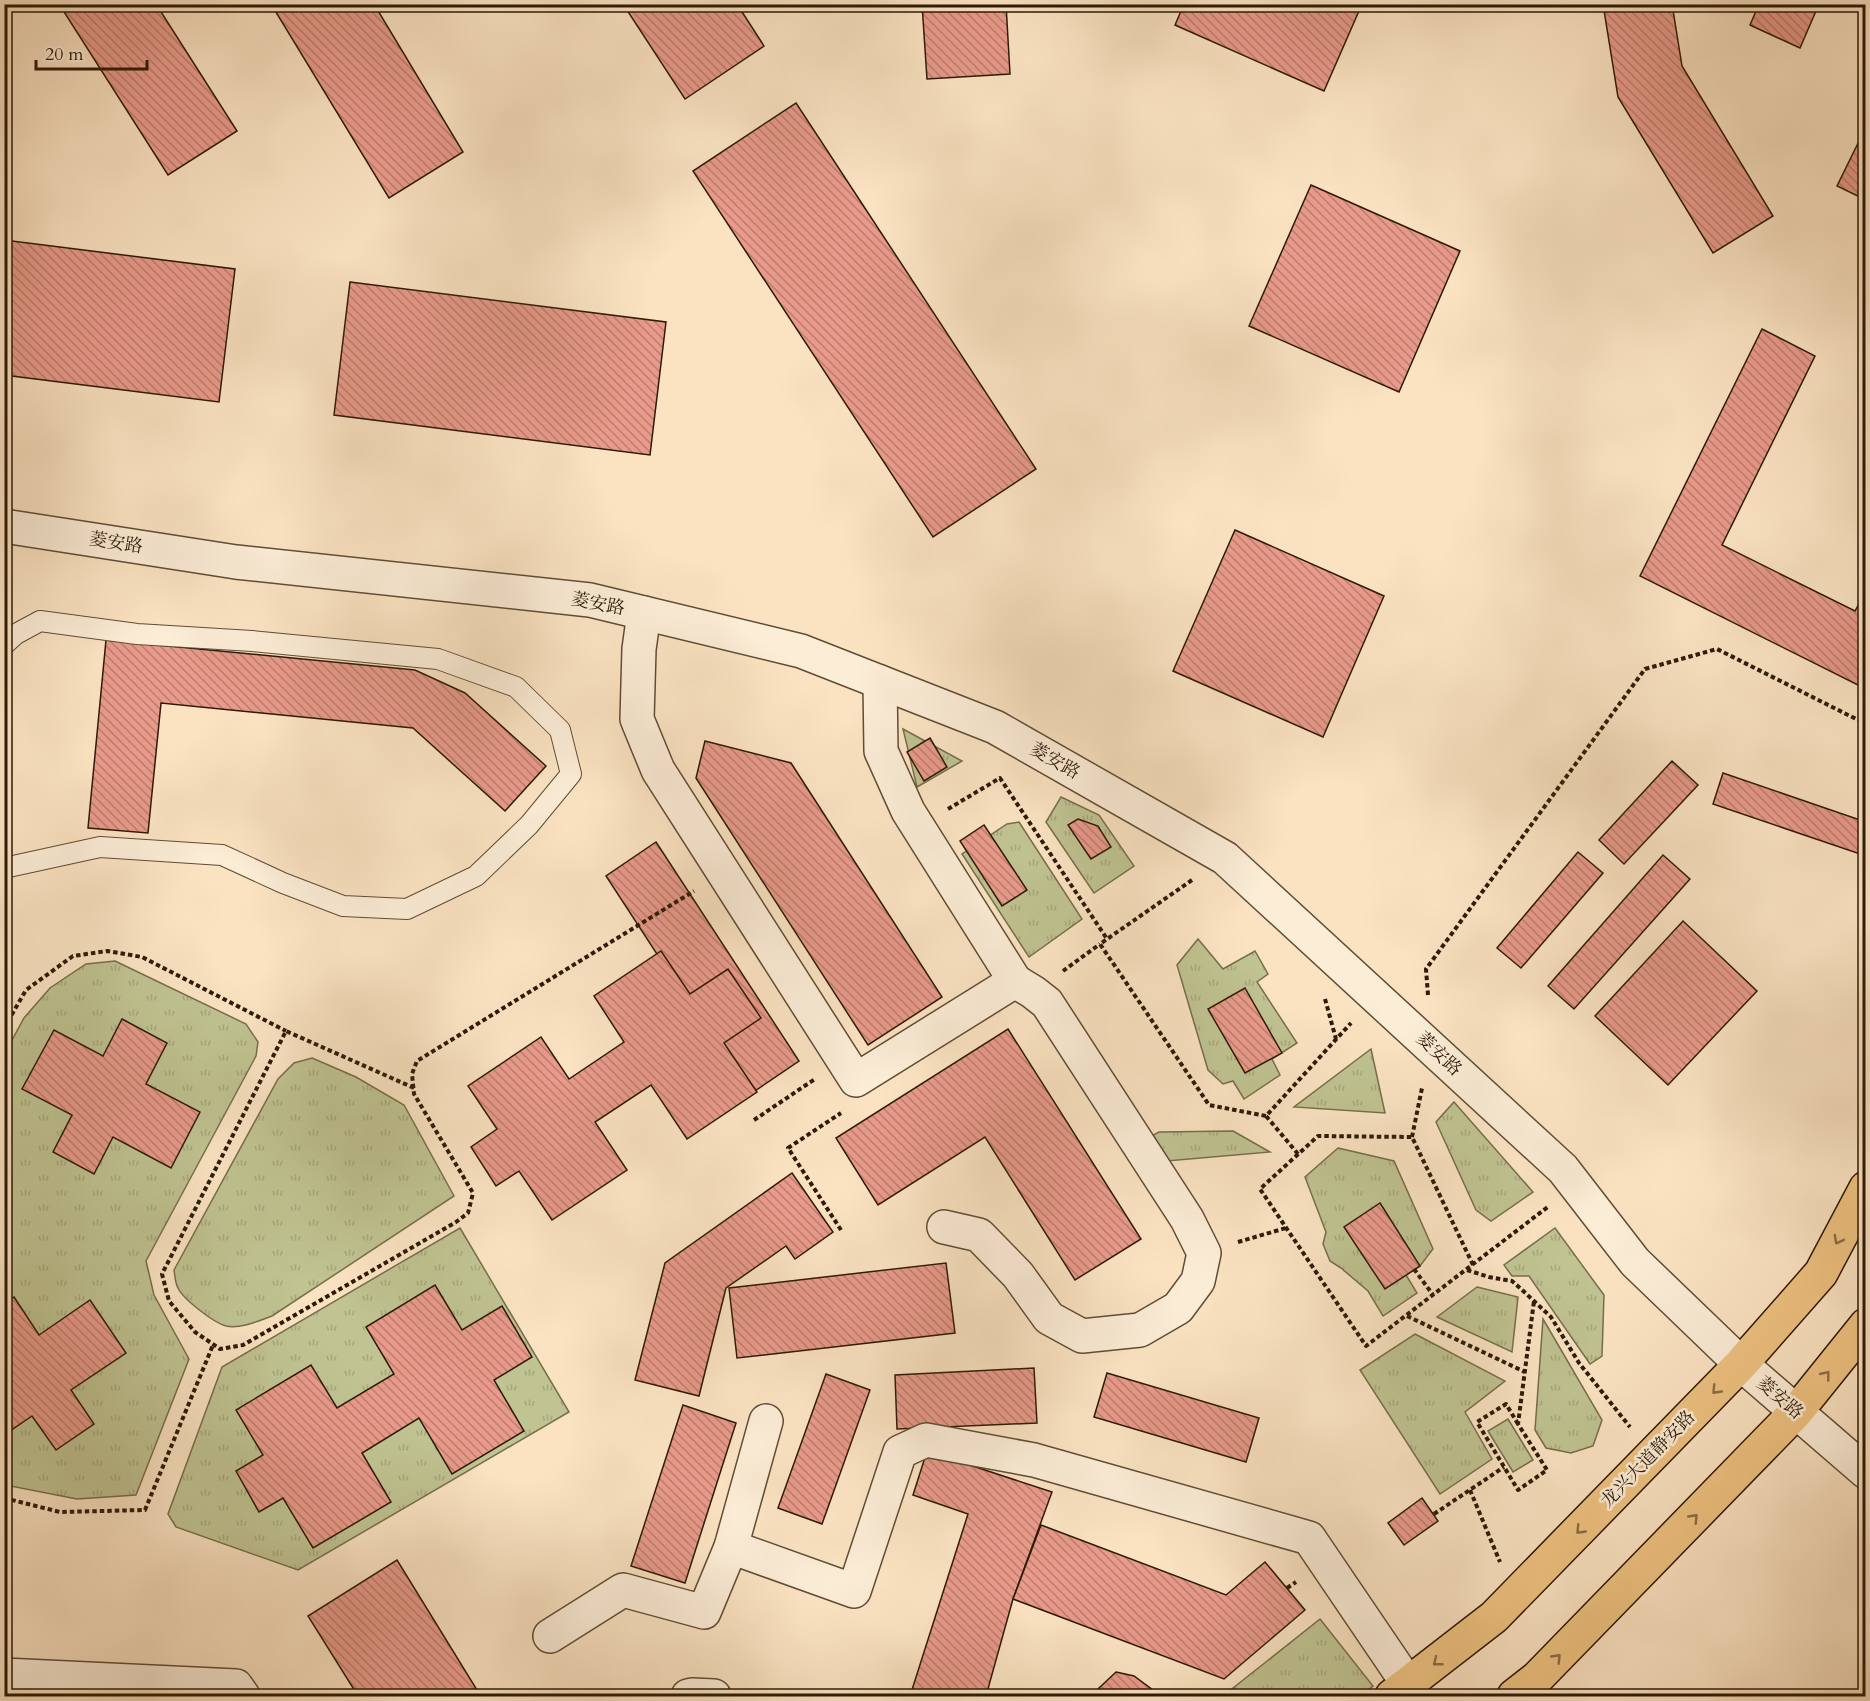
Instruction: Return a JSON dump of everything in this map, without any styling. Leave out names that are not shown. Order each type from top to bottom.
[{"type":"main road","name":"龙兴大道静安路","points":[[1400,1690],[1494,1617],[1741,1364],[1821,1273],[1866,1188]]},
{"type":"main road","points":[[1514,1696],[1537,1678],[1796,1412],[1866,1325]]},
{"type":"street","name":"菱安路","points":[[4,526],[236,562],[590,600],[801,651],[995,727],[1226,858],[1563,1169],[1635,1262],[1741,1364],[1866,1472]]},
{"type":"street","points":[[644,613],[639,649],[637,719],[658,770],[855,1080],[1024,986]]},
{"type":"street","points":[[880,682],[881,751],[908,811],[1024,986],[1047,1003],[1187,1219],[1204,1253],[1198,1281],[1179,1308],[1140,1330],[1082,1336],[1049,1318],[1018,1275],[980,1235],[944,1227]]},
{"type":"street","points":[[550,1636],[623,1590],[704,1612],[731,1546],[766,1421]]},
{"type":"street","points":[[731,1546],[854,1591],[900,1452],[926,1440],[1034,1460],[1309,1538],[1400,1690]]},
{"type":"street","points":[[4,1675],[236,1686],[243,1696]]},
{"type":"street","points":[[688,1696],[714,1696]]},
{"type":"lane","points":[[4,645],[16,634],[40,621],[137,634],[252,641],[438,659],[516,687],[560,730],[571,774],[529,825],[476,876],[407,909],[344,906],[283,884],[222,855],[100,847],[4,868]]},
{"type":"path","points":[[1473,1265],[1412,1137],[1431,1048],[1426,969],[1645,669],[1717,649],[1866,724]]},
{"type":"path","points":[[918,828],[1000,778],[1107,939]]},
{"type":"path","points":[[286,1031],[162,1274],[168,1301],[195,1332],[220,1349],[243,1345],[468,1213],[473,1193],[414,1094],[412,1074],[417,1060],[638,927],[724,872]]},
{"type":"path","points":[[1024,986],[1100,945],[1192,880]]},
{"type":"path","points":[[1100,945],[1209,1106],[1266,1116],[1298,1154]]},
{"type":"path","points":[[4,1028],[26,990],[73,956],[107,951],[142,957],[286,1031],[414,1088]]},
{"type":"path","points":[[1316,992],[1325,1000],[1336,1039]]},
{"type":"path","points":[[1266,1116],[1376,996]]},
{"type":"path","points":[[754,1120],[816,1077]]},
{"type":"path","points":[[841,1230],[788,1148],[849,1108],[838,1091],[855,1080]]},
{"type":"path","points":[[1412,1137],[1318,1136],[1260,1190],[1366,1346],[1576,1185]]},
{"type":"path","points":[[1204,1253],[1286,1228]]},
{"type":"path","points":[[1414,1269],[1433,1295]]},
{"type":"path","points":[[1467,1269],[1489,1277],[1512,1281],[1551,1317],[1578,1363],[1630,1427],[1648,1459]]},
{"type":"path","points":[[1518,1424],[1534,1301]]},
{"type":"path","points":[[1407,1316],[1525,1372]]},
{"type":"path","points":[[4,1498],[60,1512],[145,1510],[213,1345]]},
{"type":"path","points":[[1506,1404],[1518,1424],[1547,1470],[1518,1490],[1477,1422],[1506,1404]]},
{"type":"path","points":[[1434,1514],[1504,1467]]},
{"type":"path","points":[[1470,1490],[1516,1595]]},
{"type":"green space","points":[[903,729],[962,761],[917,787]]},
{"type":"green space","points":[[1061,797],[1099,815],[1134,866],[1094,893],[1046,822]]},
{"type":"green space","points":[[1019,822],[1082,919],[1029,957],[962,854],[1007,824]]},
{"type":"green space","points":[[1198,939],[1223,969],[1255,951],[1268,974],[1257,982],[1297,1043],[1272,1059],[1280,1075],[1244,1099],[1233,1081],[1223,1084],[1208,1070],[1177,965]]},
{"type":"green space","points":[[115,961],[246,1024],[258,1042],[256,1056],[146,1261],[154,1295],[189,1359],[136,1495],[77,1499],[5,1485],[5,1053],[24,1018],[50,988],[86,964]]},
{"type":"green space","points":[[1371,1049],[1385,1113],[1294,1107]]},
{"type":"green space","points":[[312,1058],[356,1077],[404,1105],[454,1196],[272,1316],[243,1325],[226,1326],[207,1316],[181,1293],[174,1270],[278,1079],[294,1063]]},
{"type":"green space","points":[[1454,1102],[1533,1192],[1491,1221],[1476,1210],[1436,1122]]},
{"type":"green space","points":[[1233,1131],[1270,1152],[1155,1162],[1142,1141],[1159,1132]]},
{"type":"green space","points":[[1338,1148],[1394,1161],[1433,1249],[1420,1266],[1406,1275],[1417,1293],[1383,1316],[1368,1291],[1330,1261],[1323,1244],[1326,1232],[1305,1177]]},
{"type":"green space","points":[[460,1228],[569,1412],[298,1570],[176,1527],[168,1514],[222,1367]]},
{"type":"green space","points":[[1555,1228],[1604,1295],[1602,1356],[1590,1364],[1529,1276],[1512,1276],[1504,1265]]},
{"type":"green space","points":[[1477,1287],[1518,1297],[1512,1352],[1437,1317]]},
{"type":"green space","points":[[1543,1319],[1602,1420],[1593,1446],[1571,1453],[1546,1448],[1535,1430]]},
{"type":"green space","points":[[1415,1334],[1505,1381],[1465,1412],[1492,1459],[1440,1494],[1360,1370]]},
{"type":"green space","points":[[1508,1419],[1533,1460],[1513,1472],[1488,1431]]},
{"type":"green space","points":[[1320,1619],[1373,1686],[1360,1696],[1223,1696]]},
{"type":"building","points":[[59,4],[156,4],[237,131],[168,175]]},
{"type":"building","points":[[271,4],[374,4],[463,152],[389,198]]},
{"type":"building","points":[[623,4],[737,4],[764,46],[685,99]]},
{"type":"building","points":[[922,4],[1006,4],[1010,74],[927,79]]},
{"type":"building","points":[[1184,4],[1362,4],[1324,91],[1175,25]]},
{"type":"building","points":[[1603,4],[1672,4],[1682,66],[1773,216],[1713,253],[1618,97]]},
{"type":"building","points":[[1759,4],[1819,4],[1800,48],[1750,25]]},
{"type":"building","points":[[796,103],[1036,469],[933,537],[693,171]]},
{"type":"building","points":[[1866,127],[1866,200],[1837,186]]},
{"type":"building","points":[[1311,185],[1460,251],[1399,392],[1249,326]]},
{"type":"building","points":[[4,240],[235,269],[219,402],[4,375]]},
{"type":"building","points":[[350,282],[666,322],[650,455],[334,415]]},
{"type":"building","points":[[1762,329],[1815,356],[1722,545],[1855,611],[1866,591],[1866,689],[1640,576]]},
{"type":"building","points":[[1235,530],[1384,596],[1323,737],[1173,671]]},
{"type":"building","points":[[106,640],[415,670],[465,693],[546,766],[505,811],[413,728],[161,703],[148,833],[88,828]]},
{"type":"building","points":[[930,738],[947,767],[924,781],[907,752]]},
{"type":"building","points":[[705,741],[791,763],[942,997],[868,1045],[696,778]]},
{"type":"building","points":[[1672,761],[1698,785],[1624,864],[1599,840]]},
{"type":"building","points":[[1723,773],[1866,822],[1866,856],[1713,804]]},
{"type":"building","points":[[1078,819],[1098,826],[1111,847],[1091,859],[1068,825]]},
{"type":"building","points":[[984,825],[1027,890],[1002,906],[960,841]]},
{"type":"building","points":[[656,842],[799,1061],[749,1095],[606,876]]},
{"type":"building","points":[[1578,852],[1603,873],[1521,968],[1497,948]]},
{"type":"building","points":[[1663,855],[1690,879],[1574,1009],[1548,986]]},
{"type":"building","points":[[1683,921],[1757,991],[1668,1085],[1595,1016]]},
{"type":"building","points":[[661,951],[690,994],[728,969],[761,1018],[724,1043],[757,1092],[687,1139],[651,1085],[595,1122],[627,1170],[552,1220],[519,1171],[496,1186],[471,1147],[497,1129],[468,1086],[541,1037],[569,1079],[624,1042],[594,996]]},
{"type":"building","points":[[1245,988],[1282,1053],[1245,1073],[1208,1009]]},
{"type":"building","points":[[122,1019],[167,1043],[146,1084],[200,1112],[171,1168],[113,1137],[94,1174],[53,1152],[72,1115],[22,1089],[54,1030],[103,1056]]},
{"type":"building","points":[[1008,1029],[1141,1239],[1075,1280],[985,1137],[878,1205],[836,1138]]},
{"type":"building","points":[[792,1173],[833,1232],[795,1259],[786,1246],[726,1288],[699,1396],[635,1380],[665,1263]]},
{"type":"building","points":[[1380,1203],[1420,1266],[1385,1289],[1344,1227]]},
{"type":"building","points":[[946,1263],[955,1333],[737,1358],[729,1288]]},
{"type":"building","points":[[435,1285],[462,1330],[502,1306],[532,1357],[494,1380],[524,1431],[452,1474],[419,1418],[362,1453],[391,1502],[313,1548],[283,1498],[259,1512],[236,1471],[263,1455],[236,1410],[311,1365],[337,1408],[394,1374],[366,1327]]},
{"type":"building","points":[[14,1297],[39,1335],[90,1300],[126,1353],[71,1390],[94,1424],[56,1450],[32,1416],[4,1435],[4,1304]]},
{"type":"building","points":[[1034,1368],[1037,1423],[897,1429],[895,1375]]},
{"type":"building","points":[[1107,1373],[1259,1418],[1246,1462],[1094,1417]]},
{"type":"building","points":[[826,1374],[870,1390],[822,1524],[778,1508]]},
{"type":"building","points":[[683,1405],[736,1423],[685,1583],[631,1566]]},
{"type":"building","points":[[927,1451],[1052,1492],[1013,1599],[986,1696],[910,1696],[968,1514],[913,1495]]},
{"type":"building","points":[[1422,1498],[1438,1521],[1404,1545],[1388,1523]]},
{"type":"building","points":[[1041,1525],[1226,1595],[1265,1562],[1305,1610],[1224,1679],[1013,1599]]},
{"type":"building","points":[[397,1560],[477,1690],[467,1696],[358,1696],[308,1616]]},
{"type":"building","points":[[1116,1672],[1134,1676],[1161,1696],[1094,1696]]}]
